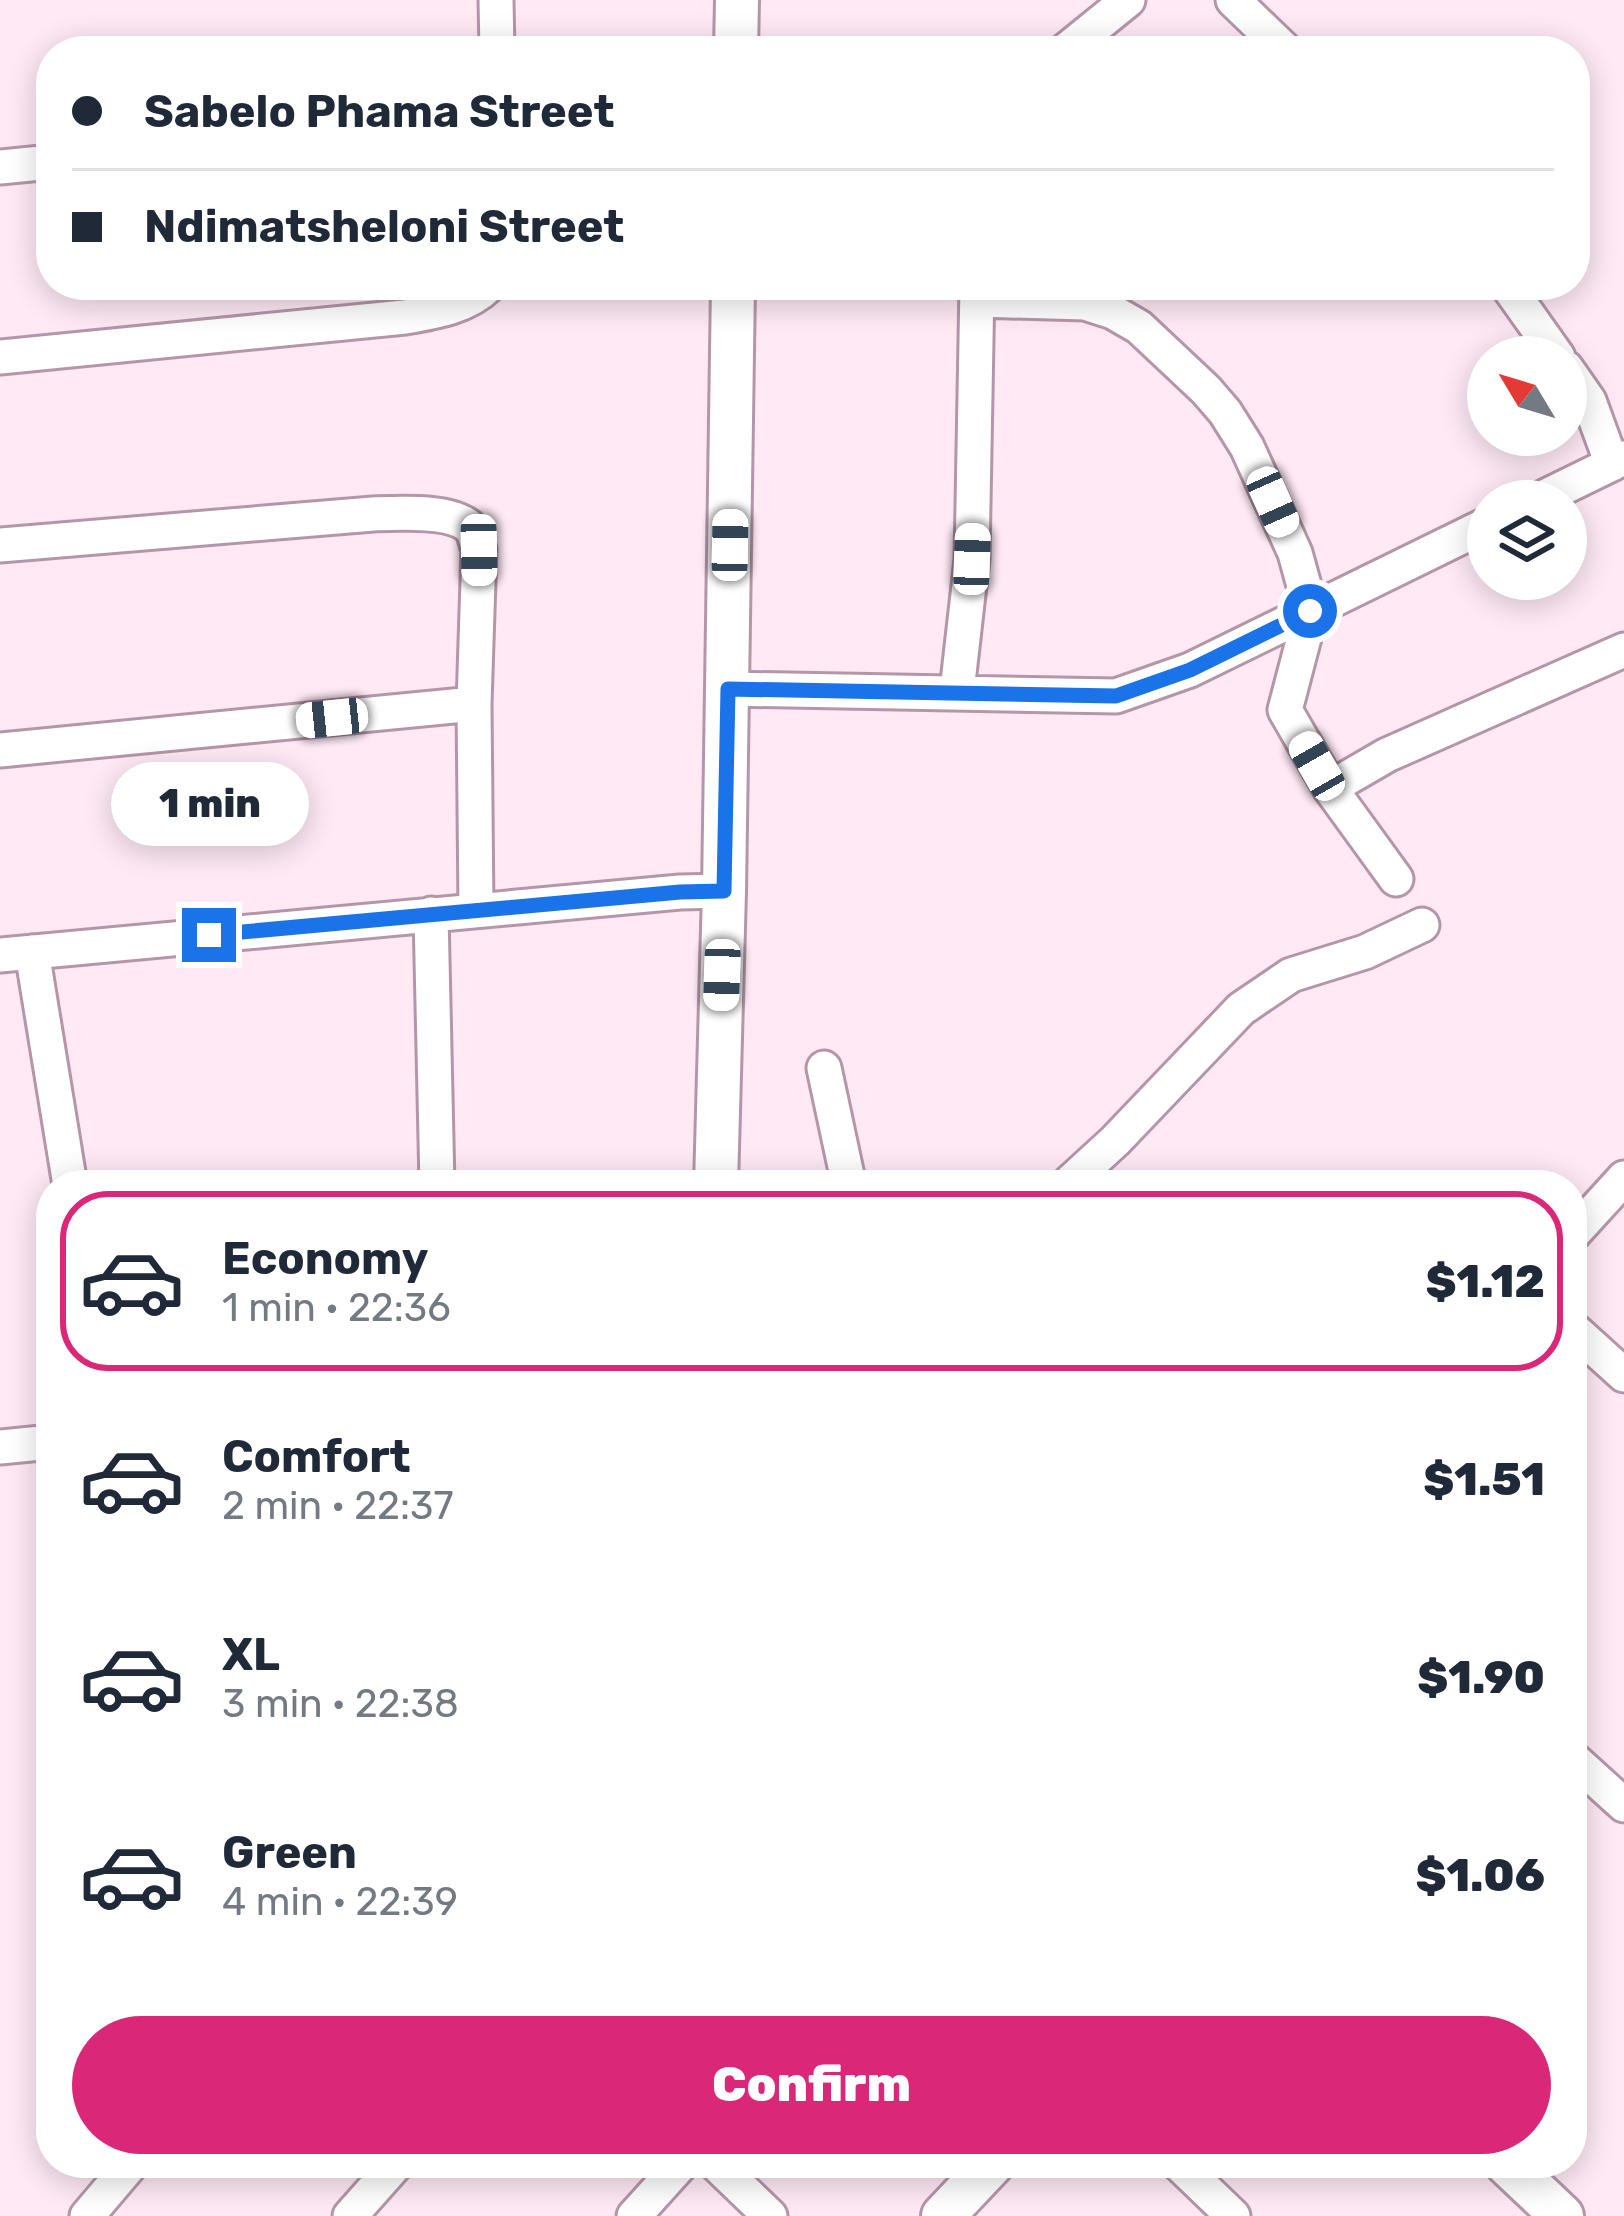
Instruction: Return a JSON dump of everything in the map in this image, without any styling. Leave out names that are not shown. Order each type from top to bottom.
[{"type":"street","points":[[496,0],[497,36]]},
{"type":"street","points":[[736,36],[737,0]]},
{"type":"street","points":[[1084,36],[1128,0]]},
{"type":"street","points":[[1234,0],[1271,36]]},
{"type":"street","points":[[0,166],[36,163]]},
{"type":"street","points":[[0,357],[405,317],[467,300]]},
{"type":"street","points":[[716,1170],[733,300]]},
{"type":"street","points":[[957,691],[972,559],[977,300]]},
{"type":"street","points":[[1056,300],[1085,303],[1138,327],[1206,390],[1247,447],[1295,554],[1310,611],[1286,710],[1330,788],[1396,879]]},
{"type":"street","points":[[1518,300],[1543,336]]},
{"type":"street","points":[[1579,480],[1618,461],[1587,398]]},
{"type":"street","points":[[0,544],[373,514],[422,513],[465,523],[474,532],[479,550],[474,704],[476,910]]},
{"type":"street","points":[[728,689],[1116,696],[1190,670],[1467,534]]},
{"type":"street","points":[[1330,788],[1388,755],[1624,650]]},
{"type":"street","points":[[0,750],[474,704]]},
{"type":"street","points":[[66,1170],[16,954],[724,891]]},
{"type":"street","points":[[430,914],[436,1170]]},
{"type":"street","points":[[1083,1170],[1240,1009],[1291,975],[1365,952],[1422,926]]},
{"type":"street","points":[[824,1068],[845,1170]]},
{"type":"street","points":[[1587,1218],[1624,1178]]},
{"type":"street","points":[[1587,1342],[1624,1375]]},
{"type":"street","points":[[0,1447],[36,1443]]},
{"type":"street","points":[[1587,1772],[1624,1805]]},
{"type":"street","points":[[87,2216],[119,2178]]},
{"type":"street","points":[[350,2216],[384,2178]]},
{"type":"street","points":[[634,2216],[668,2178]]},
{"type":"street","points":[[731,2178],[770,2216]]},
{"type":"street","points":[[943,2216],[979,2178]]},
{"type":"street","points":[[1194,2178],[1234,2216]]},
{"type":"street","points":[[1522,2178],[1562,2216]]},
{"type":"route","points":[[209,935],[724,891],[728,689],[1116,696],[1190,670],[1310,611]]}]
